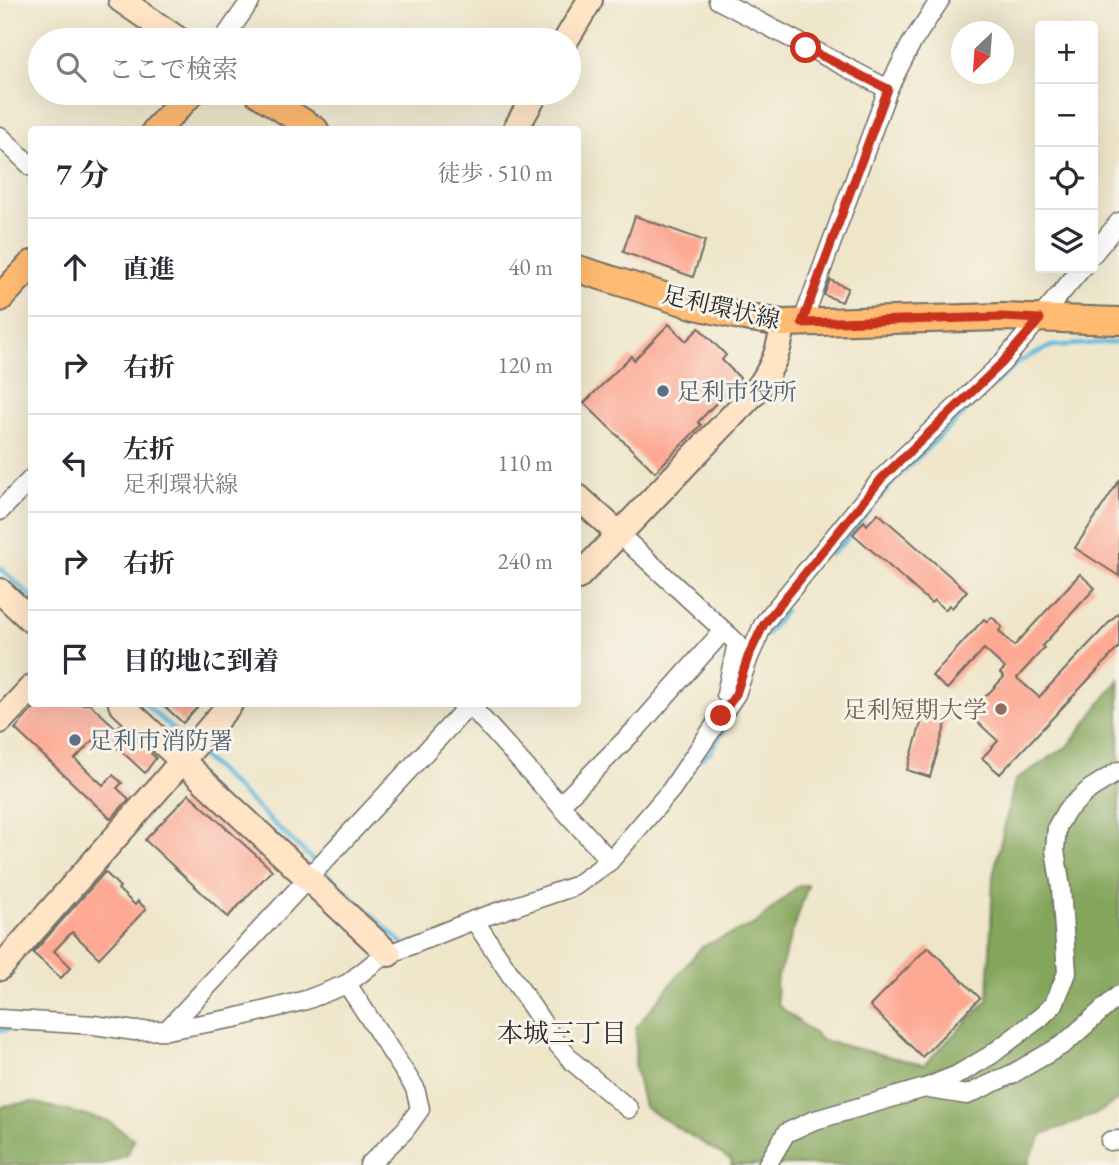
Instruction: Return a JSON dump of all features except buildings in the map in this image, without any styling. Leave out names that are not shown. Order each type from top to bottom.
[{"type":"main road","points":[[160,126],[180,105]]},
{"type":"main road","points":[[277,105],[310,126]]},
{"type":"main road","points":[[0,298],[28,268]]},
{"type":"main road","name":"足利環状線","points":[[581,270],[705,309],[793,323],[1002,317],[1119,321]]},
{"type":"street","points":[[121,0],[161,28]]},
{"type":"street","points":[[231,28],[251,0]]},
{"type":"street","points":[[573,28],[590,0]]},
{"type":"street","points":[[718,0],[888,89]]},
{"type":"street","points":[[581,574],[755,392],[768,375],[793,323],[888,89],[911,44],[940,0]]},
{"type":"street","points":[[517,126],[529,105]]},
{"type":"street","points":[[0,136],[28,163]]},
{"type":"street","points":[[1098,248],[1119,222]]},
{"type":"street","points":[[0,1019],[94,1025],[135,1031],[167,1030],[235,1018],[306,1000],[347,984],[390,954],[474,920],[575,886],[610,861],[671,790],[736,694],[748,657],[764,624],[882,478],[1002,363],[1078,273]]},
{"type":"street","points":[[0,511],[28,482]]},
{"type":"street","points":[[581,500],[737,643],[721,716]]},
{"type":"street","points":[[0,591],[28,617]]},
{"type":"street","points":[[560,805],[639,726],[723,631]]},
{"type":"street","points":[[0,721],[28,691]]},
{"type":"street","points":[[124,707],[390,954]]},
{"type":"street","points":[[0,968],[227,707]]},
{"type":"street","points":[[167,1030],[467,707]]},
{"type":"street","points":[[473,707],[610,861]]},
{"type":"street","points":[[767,1165],[786,1133],[812,1121],[925,1088],[957,1075],[990,1055],[1054,1004],[1067,973],[1061,888],[1055,850],[1057,827],[1066,811],[1119,771]]},
{"type":"street","points":[[474,920],[554,1040],[573,1062],[629,1109]]},
{"type":"street","points":[[347,984],[415,1088],[420,1110],[405,1130],[369,1165]]},
{"type":"street","points":[[925,1088],[967,1096],[1064,1044],[1119,995]]},
{"type":"green space","points":[[1119,679],[1119,1100],[1094,1115],[1043,1134],[1029,1158],[1029,1165],[731,1165],[732,1161],[644,1107],[635,1068],[636,1027],[701,947],[755,924],[799,885],[808,885],[776,982],[778,1005],[822,1040],[924,1065],[988,1000],[993,876],[1015,780],[1069,745]]},
{"type":"green space","points":[[32,1102],[108,1121],[134,1139],[127,1155],[103,1165],[0,1165],[0,1110],[4,1106]]},
{"type":"waterway","points":[[830,555],[844,542],[898,476],[1018,362],[1052,346],[1119,342]]},
{"type":"waterway","points":[[0,568],[28,593]]},
{"type":"waterway","points":[[767,634],[785,611]]},
{"type":"waterway","points":[[701,759],[710,752],[740,704]]},
{"type":"waterway","points":[[148,707],[188,743]]},
{"type":"waterway","points":[[200,754],[316,863]]},
{"type":"waterway","points":[[322,869],[403,944]]},
{"type":"waterway","points":[[0,1030],[24,1029]]},
{"type":"place","name":"足利市役所","points":[[663,391]]},
{"type":"place","name":"足利短期大学","points":[[1001,709]]},
{"type":"place","name":"足利市消防署","points":[[75,740]]},
{"type":"district","name":"本城三丁目","points":[[562,1033]]},
{"type":"route","points":[[721,716],[736,694],[748,657],[764,624],[882,478],[1002,363],[1040,319],[1002,317],[802,323],[888,89],[806,48]]}]
